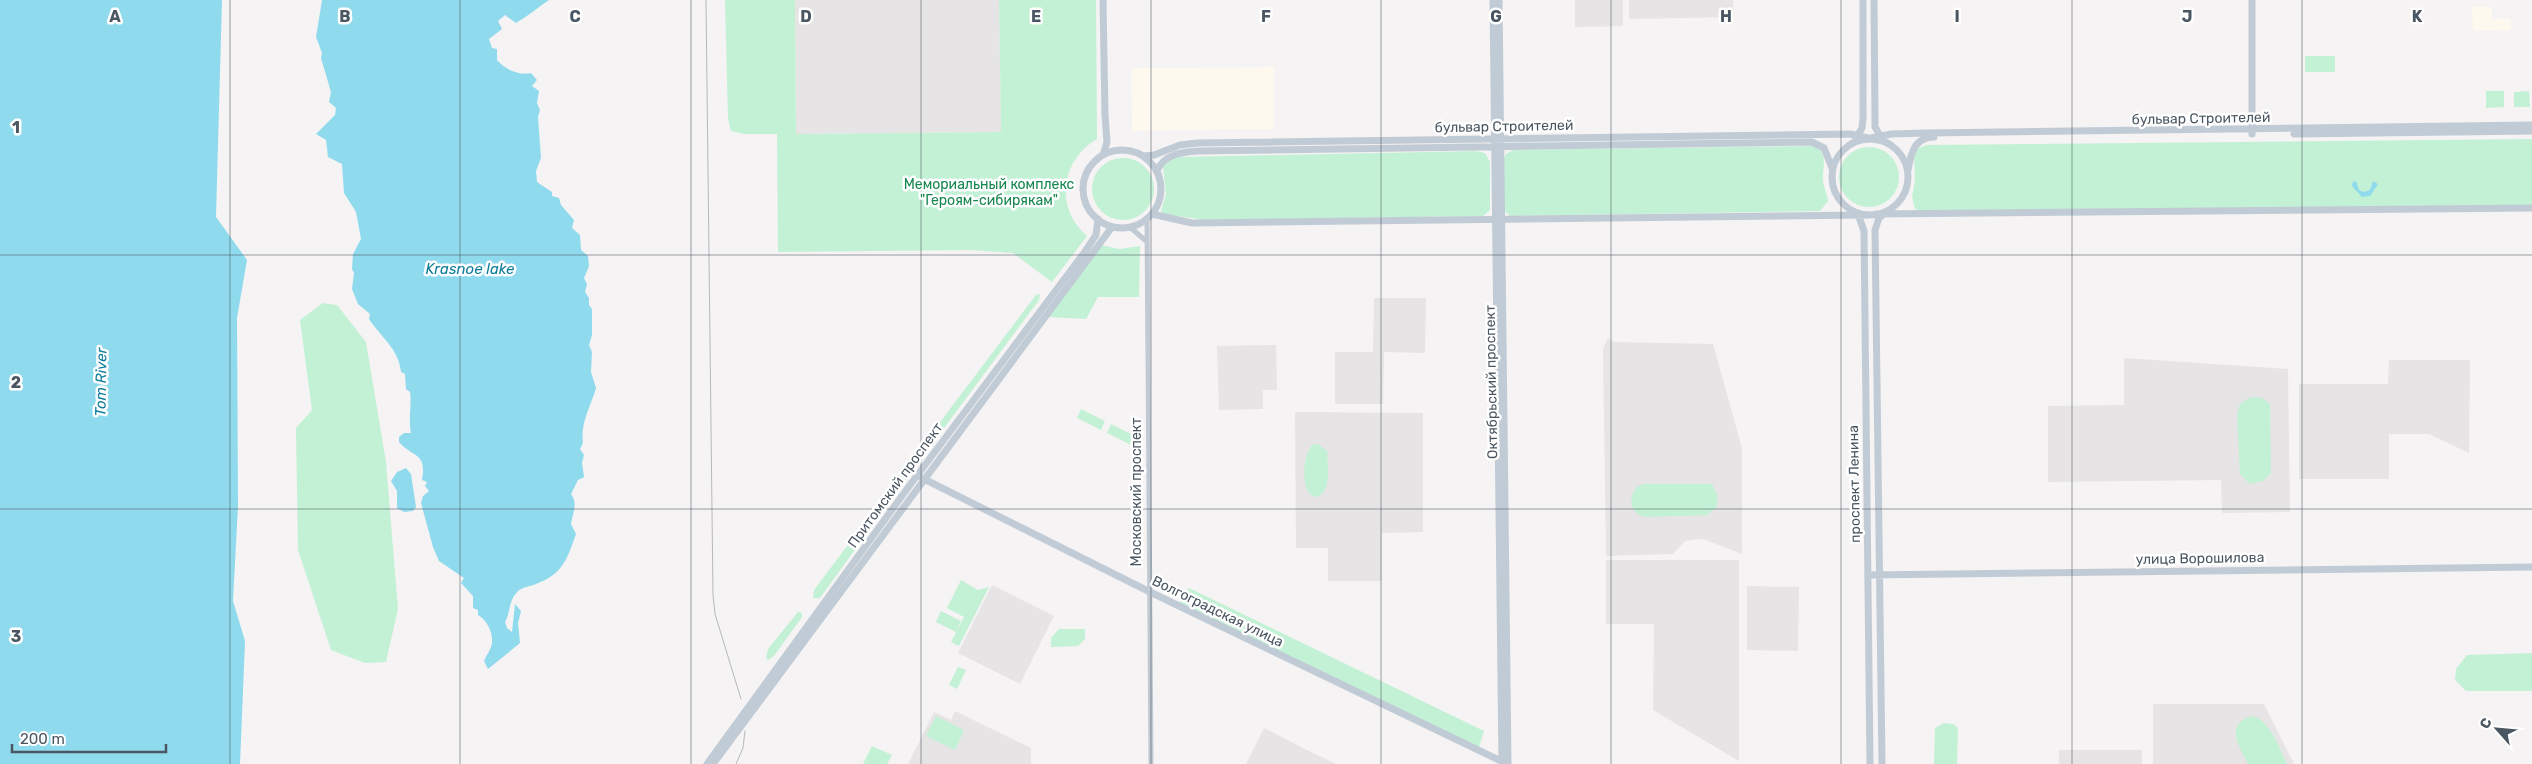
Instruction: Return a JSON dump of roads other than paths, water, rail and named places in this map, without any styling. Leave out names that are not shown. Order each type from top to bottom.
[{"type":"main road","points":[[1103,0],[1107,147],[1103,155],[1092,165],[1084,184],[1086,204],[1098,219],[1112,226],[1130,228],[1149,217],[1161,193],[1157,171],[1143,156],[1122,150],[1112,142],[1107,134]]},
{"type":"main road","name":"Октябрьский проспект","points":[[1493,0],[1498,138]]},
{"type":"main road","name":"Октябрьский проспект","points":[[1499,0],[1498,221],[1506,763]]},
{"type":"main road","points":[[1861,215],[1850,210],[1840,202],[1834,192],[1831,180],[1832,168],[1837,156],[1858,135],[1863,118],[1863,0]]},
{"type":"main road","points":[[1874,0],[1875,118],[1879,136],[1899,152],[1908,170],[1906,191],[1899,202],[1882,213]]},
{"type":"main road","points":[[2252,0],[2252,132]]},
{"type":"main road","name":"бульвар Строителей","points":[[1908,170],[1915,146],[1920,140],[1928,137],[2532,125]]},
{"type":"main road","name":"бульвар Строителей","points":[[1143,156],[1149,156],[1180,144],[1198,143],[1498,138],[1858,135],[1869,138],[1879,136],[2252,132],[2532,131]]},
{"type":"main road","points":[[1851,143],[1869,138],[1887,142]]},
{"type":"main road","name":"бульвар Строителей","points":[[1157,171],[1162,162],[1169,157],[1193,152],[1812,142],[1824,148],[1830,157],[1832,168]]},
{"type":"main road","points":[[1103,155],[1122,150]]},
{"type":"main road","points":[[1149,217],[1192,223],[1498,221],[1861,215],[1882,213],[2532,208]]},
{"type":"main road","name":"проспект Ленина","points":[[1882,213],[1875,230],[1882,764]]},
{"type":"main road","name":"проспект Ленина","points":[[1861,215],[1864,231],[1870,764]]},
{"type":"main road","name":"Притомский проспект","points":[[707,764],[918,475],[1084,253],[1096,235],[1098,219]]},
{"type":"main road","name":"Притомский проспект","points":[[713,764],[1112,226]]},
{"type":"main road","name":"Волгоградская улица","points":[[918,475],[1150,592],[1506,763]]},
{"type":"main road","name":"улица Ворошилова","points":[[1868,575],[2532,567]]},
{"type":"street","name":"Московский проспект","points":[[1149,217],[1146,241],[1151,764]]},
{"type":"street","points":[[1130,228],[1138,232],[1146,241]]},
{"type":"water","name":"Tom River","points":[[0,0],[222,0],[216,217],[247,260],[237,318],[238,506],[233,601],[245,641],[240,764],[0,764]]},
{"type":"water","name":"Krasnoe lake","points":[[322,0],[549,0],[516,23],[505,15],[498,21],[502,29],[489,39],[492,48],[497,49],[497,60],[500,63],[517,73],[531,73],[537,80],[532,86],[539,91],[537,103],[540,110],[538,117],[541,158],[536,171],[537,182],[552,192],[552,196],[559,198],[561,205],[574,220],[572,228],[580,235],[581,250],[588,256],[589,266],[584,278],[587,284],[585,292],[592,309],[592,335],[589,345],[592,352],[591,372],[596,388],[584,422],[583,443],[580,449],[584,455],[582,463],[584,477],[578,480],[571,494],[575,505],[571,524],[576,534],[570,551],[563,565],[552,575],[545,580],[518,591],[515,595],[505,622],[507,628],[512,632],[515,604],[521,611],[518,623],[520,643],[488,669],[484,661],[492,644],[490,630],[484,620],[478,615],[478,610],[473,608],[473,596],[461,583],[464,578],[439,561],[433,547],[421,503],[423,496],[429,491],[425,486],[427,482],[422,480],[421,460],[399,442],[399,437],[404,433],[411,433],[410,392],[406,389],[405,374],[401,372],[397,356],[369,319],[370,314],[358,304],[352,289],[354,273],[352,269],[353,254],[361,239],[356,212],[344,193],[342,164],[328,157],[326,140],[316,134],[335,115],[336,108],[329,102],[331,92],[321,58],[322,53],[316,37]]},
{"type":"water","points":[[2356,181],[2359,190],[2363,192],[2370,190],[2373,181],[2378,184],[2370,196],[2362,197],[2352,186],[2353,182]]},
{"type":"water","points":[[406,468],[411,474],[416,507],[413,511],[404,512],[397,508],[397,491],[391,481],[397,472]]},
{"type":"railway","points":[[706,0],[713,595],[715,614],[741,699]]},
{"type":"railway","points":[[736,764],[743,748],[745,731]]},
{"type":"park label","name":"Мемориальный комплекс \"Героям-сибирякам\"","points":[[989,192]]}]
